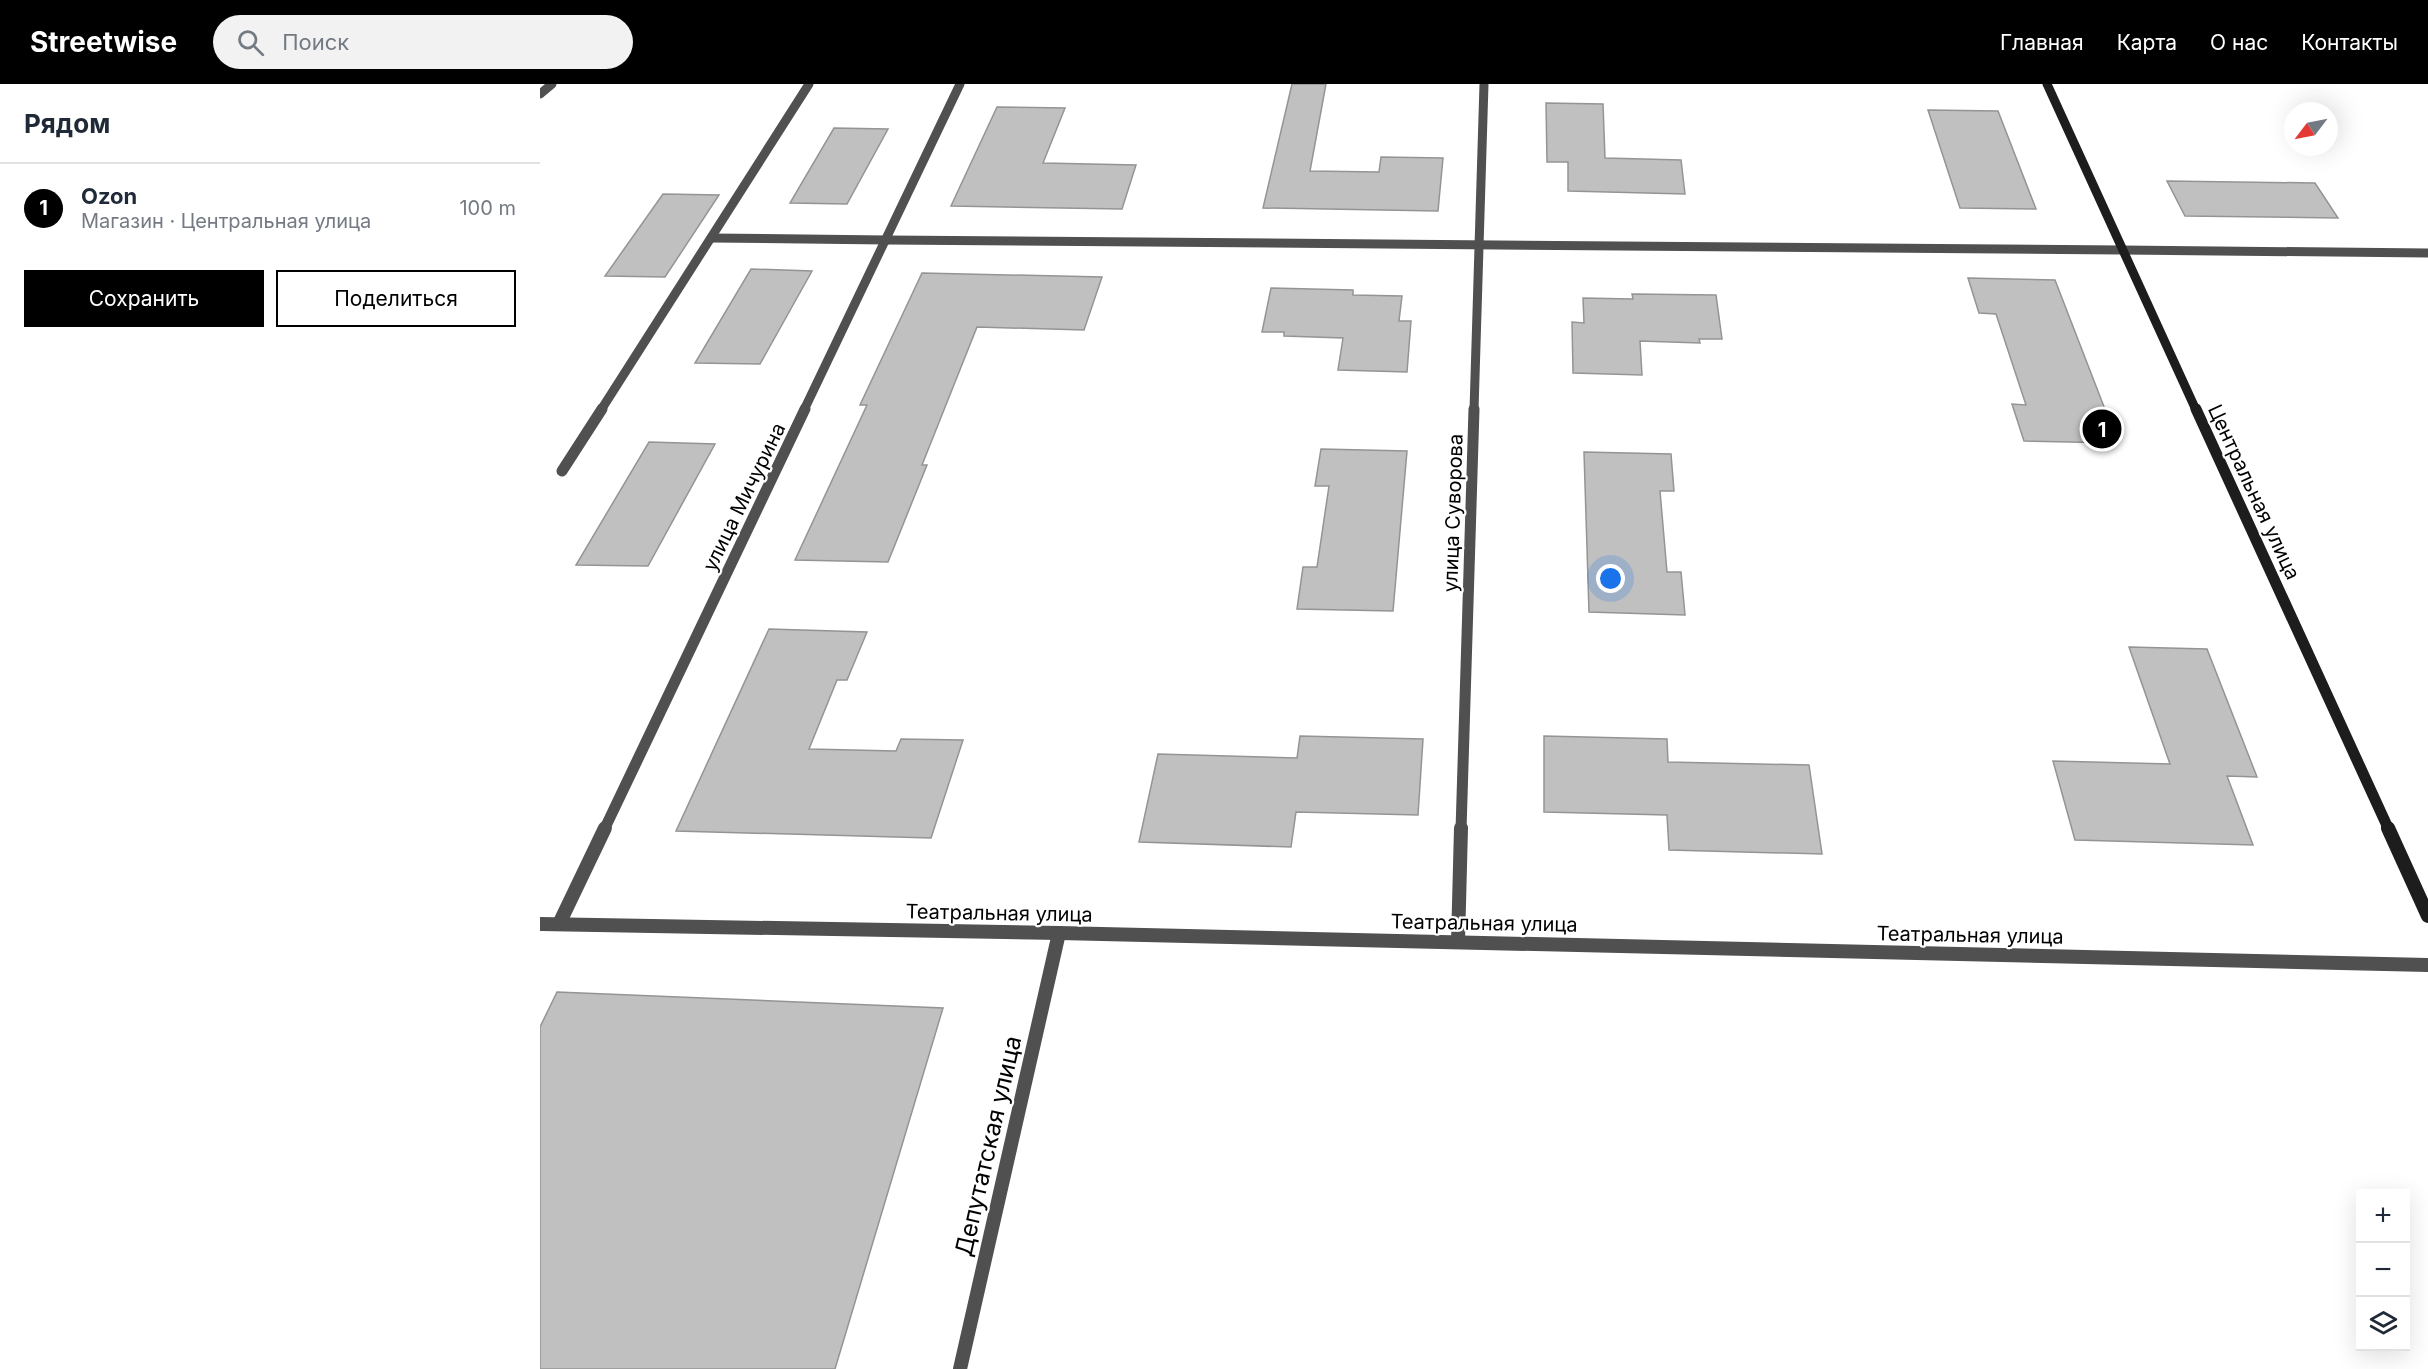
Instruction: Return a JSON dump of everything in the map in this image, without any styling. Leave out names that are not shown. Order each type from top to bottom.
[{"type":"main road","name":"Центральная улица","points":[[2047,84],[2428,916]]},
{"type":"street","points":[[540,94],[552,84]]},
{"type":"street","points":[[562,471],[809,84]]},
{"type":"street","name":"улица Мичурина","points":[[559,924],[960,84]]},
{"type":"street","name":"улица Суворова","points":[[1458,942],[1484,84]]},
{"type":"street","points":[[711,238],[2428,253]]},
{"type":"street","name":"Театральная улица","points":[[540,924],[1059,933],[2428,965]]},
{"type":"street","name":"Депутатская улица","points":[[960,1369],[1059,933]]},
{"type":"building","points":[[1292,84],[1326,84],[1310,171],[1379,172],[1381,157],[1443,158],[1438,211],[1263,208]]},
{"type":"building","points":[[1546,103],[1603,104],[1605,158],[1681,160],[1685,194],[1568,191],[1568,162],[1547,162]]},
{"type":"building","points":[[997,107],[1065,108],[1043,163],[1136,165],[1122,209],[951,206]]},
{"type":"building","points":[[1928,110],[1998,111],[2036,209],[1960,208]]},
{"type":"building","points":[[834,128],[888,129],[847,204],[790,203]]},
{"type":"building","points":[[2167,181],[2315,183],[2338,218],[2185,216]]},
{"type":"building","points":[[663,194],[719,195],[665,277],[605,276]]},
{"type":"building","points":[[751,269],[812,271],[760,364],[695,363]]},
{"type":"building","points":[[922,273],[1102,277],[1084,330],[977,327],[922,465],[927,465],[888,562],[795,560],[867,405],[860,405]]},
{"type":"building","points":[[1968,278],[2055,280],[2118,443],[2024,441],[2012,404],[2026,405],[1996,314],[1979,313]]},
{"type":"building","points":[[1271,288],[1353,290],[1353,295],[1402,296],[1399,321],[1411,321],[1407,372],[1338,370],[1343,338],[1284,336],[1284,332],[1262,332]]},
{"type":"building","points":[[1632,294],[1716,295],[1722,339],[1699,339],[1700,343],[1640,341],[1642,375],[1573,373],[1572,322],[1584,323],[1583,298],[1633,299]]},
{"type":"building","points":[[649,442],[715,444],[648,566],[576,565]]},
{"type":"building","points":[[1321,449],[1407,451],[1393,611],[1297,609],[1303,567],[1317,567],[1329,486],[1315,486]]},
{"type":"building","points":[[1584,452],[1671,454],[1674,491],[1660,491],[1667,572],[1681,572],[1685,615],[1589,612]]},
{"type":"building","points":[[769,629],[867,632],[847,680],[837,680],[809,749],[896,751],[901,739],[963,740],[931,838],[676,831]]},
{"type":"building","points":[[2129,647],[2207,649],[2257,777],[2227,776],[2253,845],[2075,840],[2053,761],[2170,764]]},
{"type":"building","points":[[1300,736],[1423,739],[1418,815],[1296,812],[1291,847],[1139,842],[1158,754],[1297,758]]},
{"type":"building","points":[[1544,736],[1667,739],[1668,762],[1809,765],[1822,854],[1669,850],[1667,815],[1544,812]]},
{"type":"building","points":[[557,992],[943,1008],[835,1369],[540,1369],[540,1027]]},
{"type":"place","name":"Ozon","points":[[2102,429]]}]
